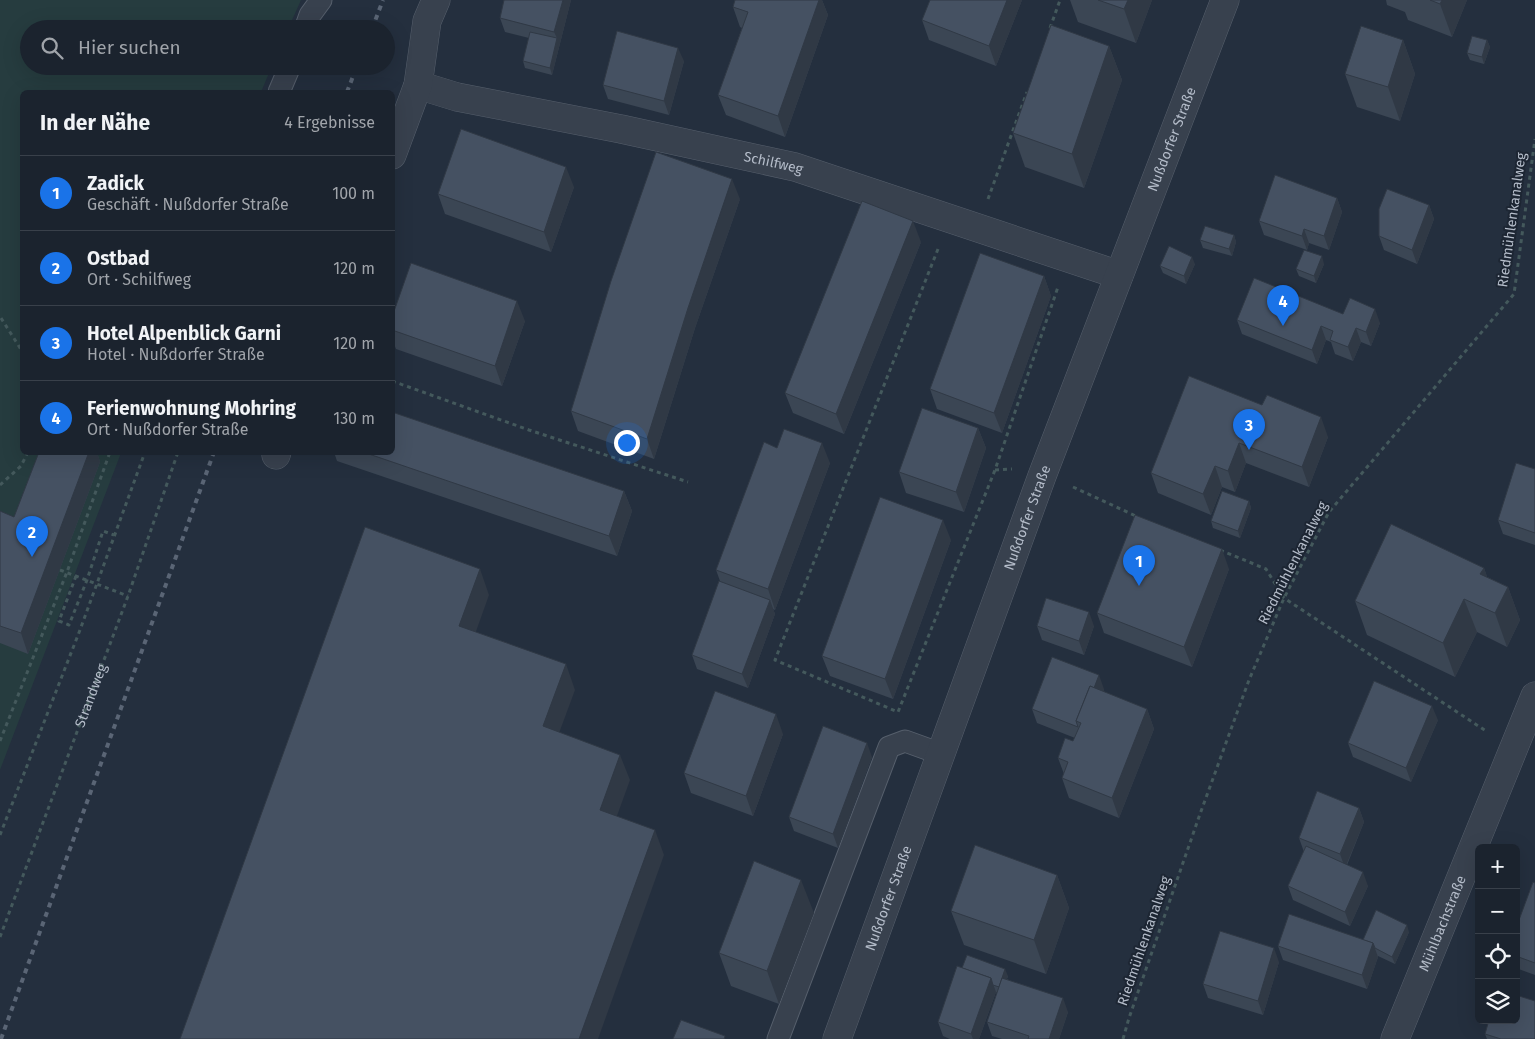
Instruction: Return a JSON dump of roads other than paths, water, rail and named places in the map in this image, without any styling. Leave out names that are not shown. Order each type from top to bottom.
[{"type":"street","points":[[395,147],[418,85],[427,21],[436,0]]},
{"type":"street","name":"Nußdorfer Straße","points":[[837,1039],[1042,476],[1225,0]]},
{"type":"street","name":"Schilfweg","points":[[418,85],[458,97],[621,129],[794,167],[1119,275]]},
{"type":"street","name":"Mühlbachstraße","points":[[1395,1039],[1535,696]]},
{"type":"lane","points":[[308,20],[321,0]]},
{"type":"lane","points":[[280,90],[286,75]]},
{"type":"lane","points":[[778,1039],[889,747],[905,741],[941,754]]},
{"type":"railway","points":[[375,20],[383,0]]},
{"type":"railway","points":[[348,90],[354,75]]},
{"type":"railway","points":[[1,1039],[213,455]]},
{"type":"place","name":"Ferienwohnung Mohring","points":[[1283,326]]},
{"type":"place","name":"Hotel Alpenblick Garni","points":[[1249,450]]},
{"type":"place","name":"Ostbad","points":[[32,557]]},
{"type":"place","name":"Zadick","points":[[1139,586]]}]
